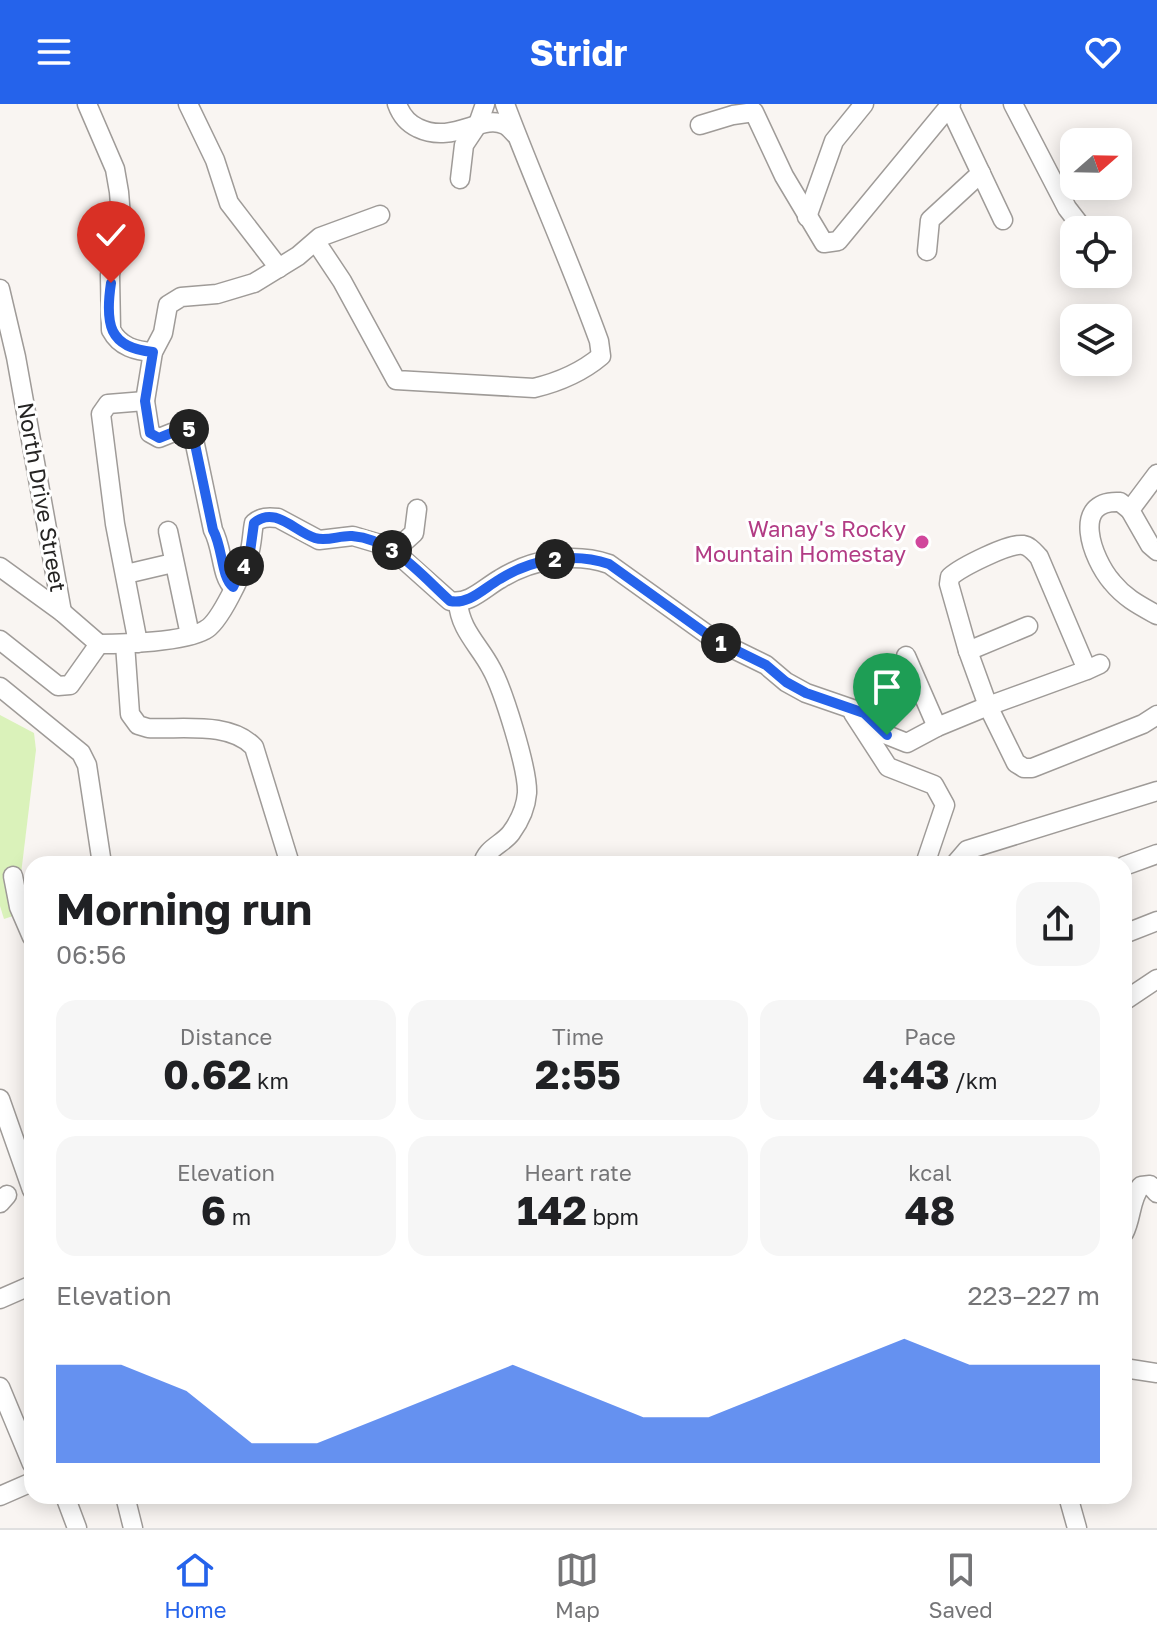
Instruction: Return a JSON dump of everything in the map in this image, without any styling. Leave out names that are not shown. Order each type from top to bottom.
[{"type":"street","points":[[87,104],[115,169],[119,192],[121,217],[110,275],[111,330],[114,337],[128,347],[153,352]]},
{"type":"street","points":[[188,104],[215,160],[229,203],[279,268]]},
{"type":"street","points":[[397,104],[410,124],[427,132],[445,135],[478,124],[504,124],[515,134]]},
{"type":"street","points":[[460,179],[464,145],[478,124],[485,104]]},
{"type":"street","points":[[316,242],[342,281],[396,380],[534,388],[552,384],[589,366],[601,356],[599,341],[505,104]]},
{"type":"street","points":[[807,217],[834,141],[864,104]]},
{"type":"street","points":[[1013,104],[1073,216]]},
{"type":"street","points":[[700,125],[754,112],[807,217],[824,243],[838,241],[950,105],[1003,220]]},
{"type":"street","points":[[927,251],[930,220],[981,173]]},
{"type":"street","points":[[233,587],[226,580],[192,430],[184,428],[159,438],[150,433],[145,401],[153,352],[163,333],[168,305],[173,299],[203,293],[217,294],[254,283],[320,237],[380,215]]},
{"type":"street","name":"North Drive Street","points":[[0,289],[22,387],[62,612]]},
{"type":"street","points":[[145,401],[108,404],[101,414],[115,524],[126,574],[132,643],[130,714],[138,725],[148,728],[223,731],[245,737],[254,747],[288,856]]},
{"type":"street","points":[[1130,510],[1157,474]]},
{"type":"street","points":[[1157,551],[1150,545],[1130,510],[1120,502],[1095,508],[1090,514],[1095,548],[1109,579],[1129,600],[1157,615]]},
{"type":"street","points":[[394,551],[414,533],[417,509]]},
{"type":"street","points":[[0,567],[62,612],[99,644],[132,643],[205,630],[215,622],[250,552],[254,523],[264,517],[278,518],[319,540],[353,536],[394,551],[450,601],[466,601],[503,577],[529,566],[560,557],[592,558],[609,564],[715,640],[766,665],[786,682],[806,693],[864,713],[887,735],[907,743],[988,706],[1094,667],[1039,557],[1023,545],[1009,547],[950,577],[949,584],[988,706],[1016,763],[1024,768],[1051,762],[1143,724],[1157,715]]},
{"type":"street","points":[[168,531],[190,635]]},
{"type":"street","points":[[126,574],[173,563]]},
{"type":"street","points":[[458,602],[463,625],[495,674],[526,781],[525,806],[519,821],[510,835],[486,856]]},
{"type":"street","points":[[968,651],[1028,626]]},
{"type":"street","points":[[0,640],[58,686],[65,687],[70,685],[99,644]]},
{"type":"street","points":[[906,656],[937,727]]},
{"type":"street","points":[[0,687],[81,753],[87,765],[101,856]]},
{"type":"street","points":[[850,707],[888,767],[934,785],[945,805],[928,856]]},
{"type":"street","points":[[962,856],[967,850],[1157,791]]},
{"type":"street","points":[[1132,863],[1157,854]]},
{"type":"street","points":[[13,876],[24,919]]},
{"type":"street","points":[[1132,931],[1157,921]]},
{"type":"street","points":[[1132,996],[1157,979]]},
{"type":"street","points":[[2,1106],[24,1168]]},
{"type":"street","points":[[1132,1208],[1135,1193],[1141,1186],[1150,1185],[1157,1193]]},
{"type":"street","points":[[0,1299],[24,1288]]},
{"type":"street","points":[[1132,1369],[1157,1373]]},
{"type":"street","points":[[0,1387],[4,1406],[24,1447]]},
{"type":"street","points":[[0,1496],[24,1486]]},
{"type":"street","points":[[68,1504],[77,1528]]},
{"type":"street","points":[[127,1504],[133,1528]]},
{"type":"street","points":[[1070,1504],[1077,1528]]},
{"type":"green space","points":[[0,715],[34,733],[36,750],[17,907],[13,916],[4,919],[0,906]]},
{"type":"place","name":"Wanay's Rocky Mountain Homestay","points":[[922,542]]},
{"type":"route","points":[[111,283],[109,309],[114,337],[128,347],[153,352],[145,401],[150,433],[159,438],[184,428],[192,430],[213,530],[220,543],[229,585],[233,587],[250,552],[254,523],[264,517],[278,518],[319,540],[353,536],[380,544],[394,551],[450,601],[458,602],[466,601],[503,577],[529,566],[560,557],[592,558],[609,564],[715,640],[766,665],[786,682],[806,693],[864,713],[887,735]]}]
